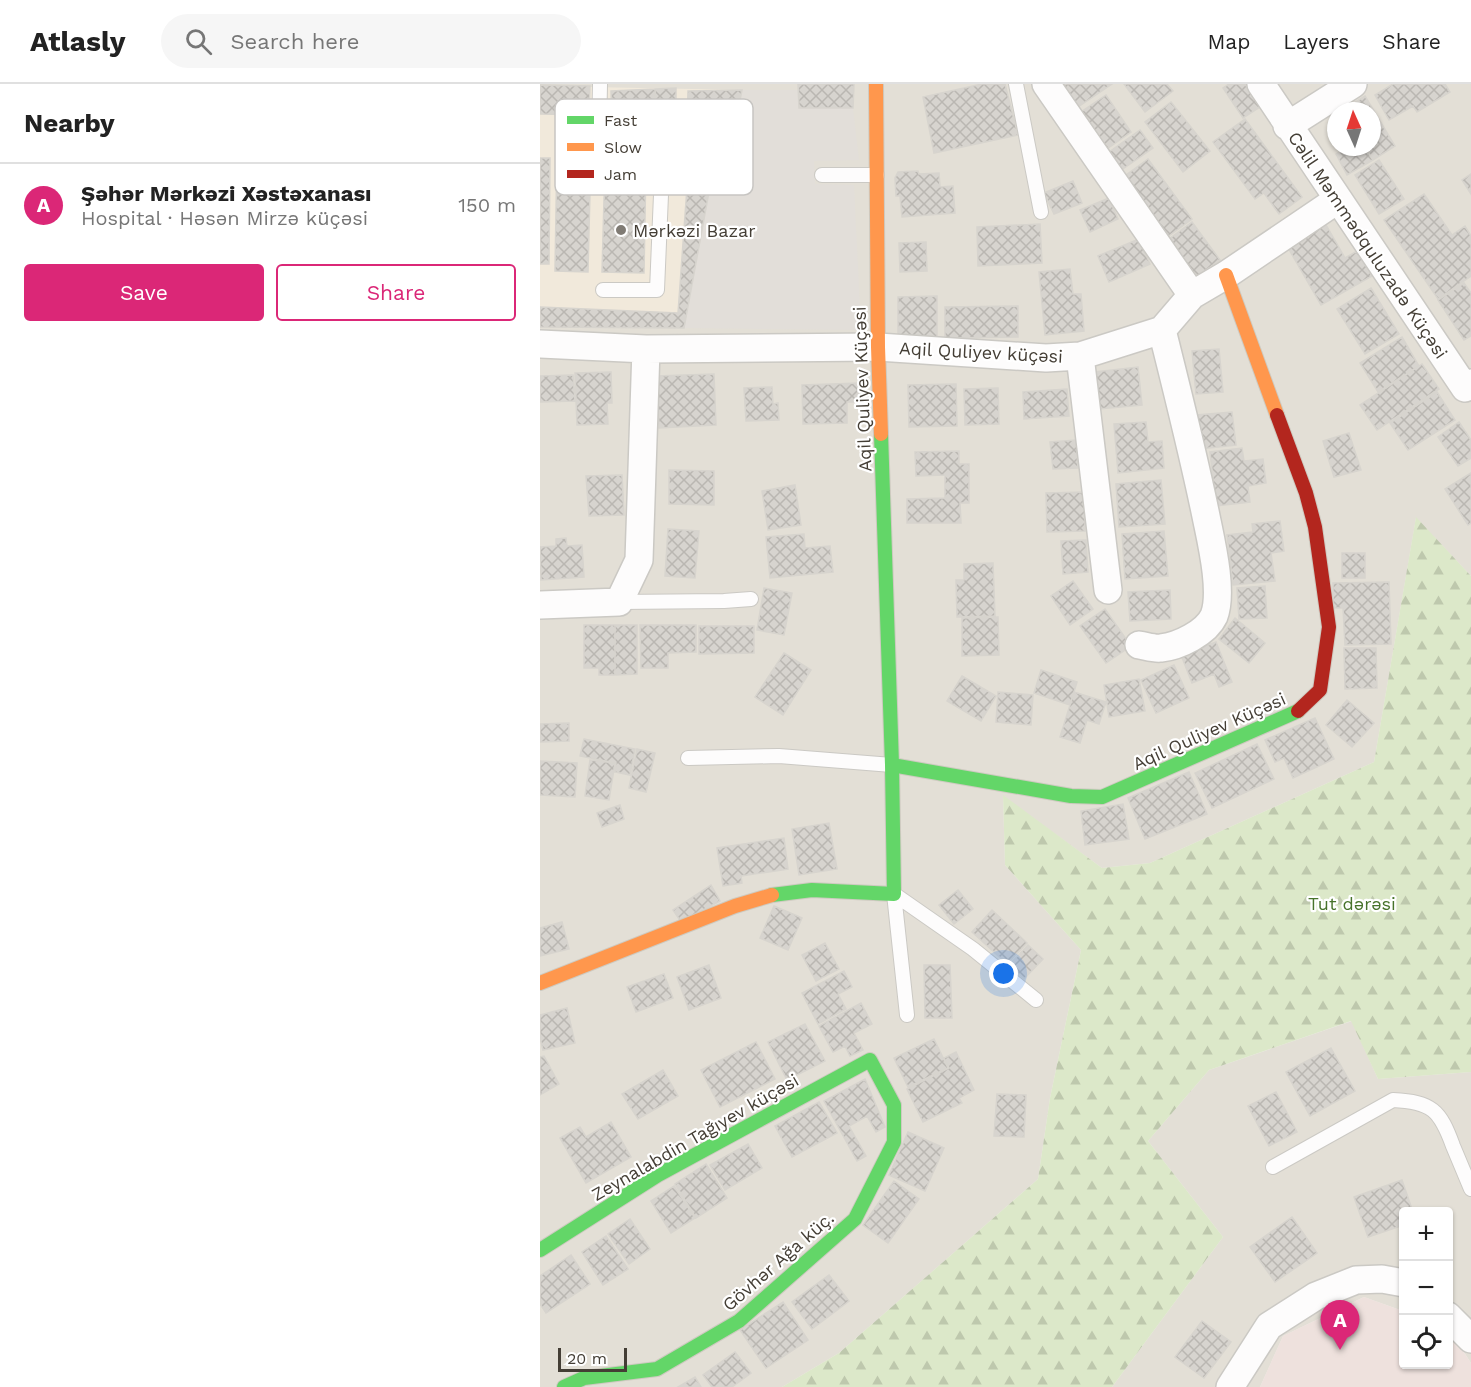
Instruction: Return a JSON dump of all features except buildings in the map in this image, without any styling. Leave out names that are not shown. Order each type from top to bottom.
[{"type":"street","name":"Aqil Quliyev Küçəsi","points":[[876,84],[878,347],[894,894]]},
{"type":"street","points":[[1046,84],[1192,295]]},
{"type":"street","name":"Cəlil Məmmədquluzadə Küçəsi","points":[[1261,84],[1337,200],[1469,390]]},
{"type":"street","name":"Cəlil Məmmədquluzadə Küçəsi","points":[[1287,126],[1353,84]]},
{"type":"street","points":[[1139,645],[1159,649],[1180,644],[1204,628],[1214,616],[1217,591],[1214,556],[1196,468],[1162,330],[1192,295],[1226,275],[1337,200]]},
{"type":"street","name":"Aqil Quliyev Küçəsi","points":[[892,765],[1071,796],[1102,797],[1301,710],[1320,690],[1329,627],[1315,527],[1306,493],[1226,275]]},
{"type":"street","name":"Aqil Quliyev küçəsi","points":[[540,344],[646,349],[878,347],[1046,358],[1080,356],[1162,330]]},
{"type":"street","points":[[540,606],[619,602],[639,560],[646,349]]},
{"type":"street","points":[[1080,356],[1108,590]]},
{"type":"street","points":[[540,983],[768,895],[812,890],[894,894]]},
{"type":"street","name":"Zeynalabdin Tağıyev küçəsi","points":[[540,1250],[657,1175],[870,1060]]},
{"type":"street","name":"Gövhər Ağa küç.","points":[[564,1387],[584,1377],[657,1369],[739,1321],[855,1218],[894,1142],[894,1105],[870,1060]]},
{"type":"street","points":[[1230,1387],[1269,1326],[1316,1296],[1356,1280],[1382,1279],[1399,1282]]},
{"type":"street","points":[[1453,1320],[1471,1339]]},
{"type":"lane","points":[[600,84],[600,99]]},
{"type":"lane","points":[[1016,84],[1041,212]]},
{"type":"lane","points":[[822,175],[877,175]]},
{"type":"lane","points":[[603,290],[657,290],[661,195]]},
{"type":"lane","points":[[619,602],[724,602],[751,599]]},
{"type":"lane","points":[[687,758],[779,756],[892,765]]},
{"type":"lane","points":[[894,894],[973,950],[1036,1000]]},
{"type":"lane","points":[[894,894],[907,1015]]},
{"type":"lane","points":[[1273,1167],[1392,1100],[1408,1101],[1427,1106],[1439,1114],[1471,1189]]},
{"type":"shaded area","points":[[540,84],[1471,84],[1471,576],[1416,518],[1374,762],[1150,863],[1102,868],[1003,796],[1005,865],[1081,950],[1050,1098],[1038,1179],[839,1353],[782,1387],[540,1387]]},
{"type":"shaded area","name":"Mərkəzi Bazar","points":[[540,86],[742,90],[740,99],[555,99],[555,195],[708,195],[684,328],[540,327]]},
{"type":"shaded area","points":[[742,90],[798,90],[799,108],[853,108],[859,160],[814,161],[815,184],[854,185],[861,330],[684,328],[708,195],[753,195],[753,99],[740,99]]},
{"type":"shaded area","points":[[1352,1021],[1378,1079],[1471,1072],[1471,1363],[1453,1335],[1453,1207],[1399,1207],[1399,1310],[1364,1297],[1283,1336],[1260,1387],[1112,1387],[1223,1237],[1148,1141],[1209,1070]]},
{"type":"shaded area","points":[[1364,1297],[1399,1310],[1399,1369],[1453,1369],[1453,1336],[1471,1363],[1471,1387],[1260,1387],[1283,1336]]},
{"type":"green space","name":"Tut dərəsi","points":[[1416,517],[1471,576],[1471,1072],[1378,1079],[1351,1021],[1209,1070],[1148,1141],[1223,1237],[1112,1387],[782,1387],[839,1353],[1038,1179],[1050,1098],[1081,950],[1005,865],[1003,795],[1102,868],[1150,863],[1374,762]]},
{"type":"traffic: fast","points":[[772,895],[812,890],[894,894],[881,434]]},
{"type":"traffic: fast","points":[[892,765],[1071,796],[1102,797],[1298,711]]},
{"type":"traffic: fast","points":[[540,1250],[658,1175],[870,1060],[894,1105],[894,1142],[855,1219],[739,1321],[657,1369],[584,1378],[564,1387]]},
{"type":"traffic: slow","points":[[876,84],[881,434]]},
{"type":"traffic: slow","points":[[1226,275],[1277,415]]},
{"type":"traffic: slow","points":[[540,983],[735,906],[772,895]]},
{"type":"traffic: jam","points":[[1277,415],[1306,493],[1315,527],[1329,627],[1320,690],[1298,711]]},
{"type":"place","name":"Mərkəzi Bazar","points":[[621,230]]},
{"type":"place","name":"Şəhər Mərkəzi Xəstəxanası","points":[[1340,1350]]}]
